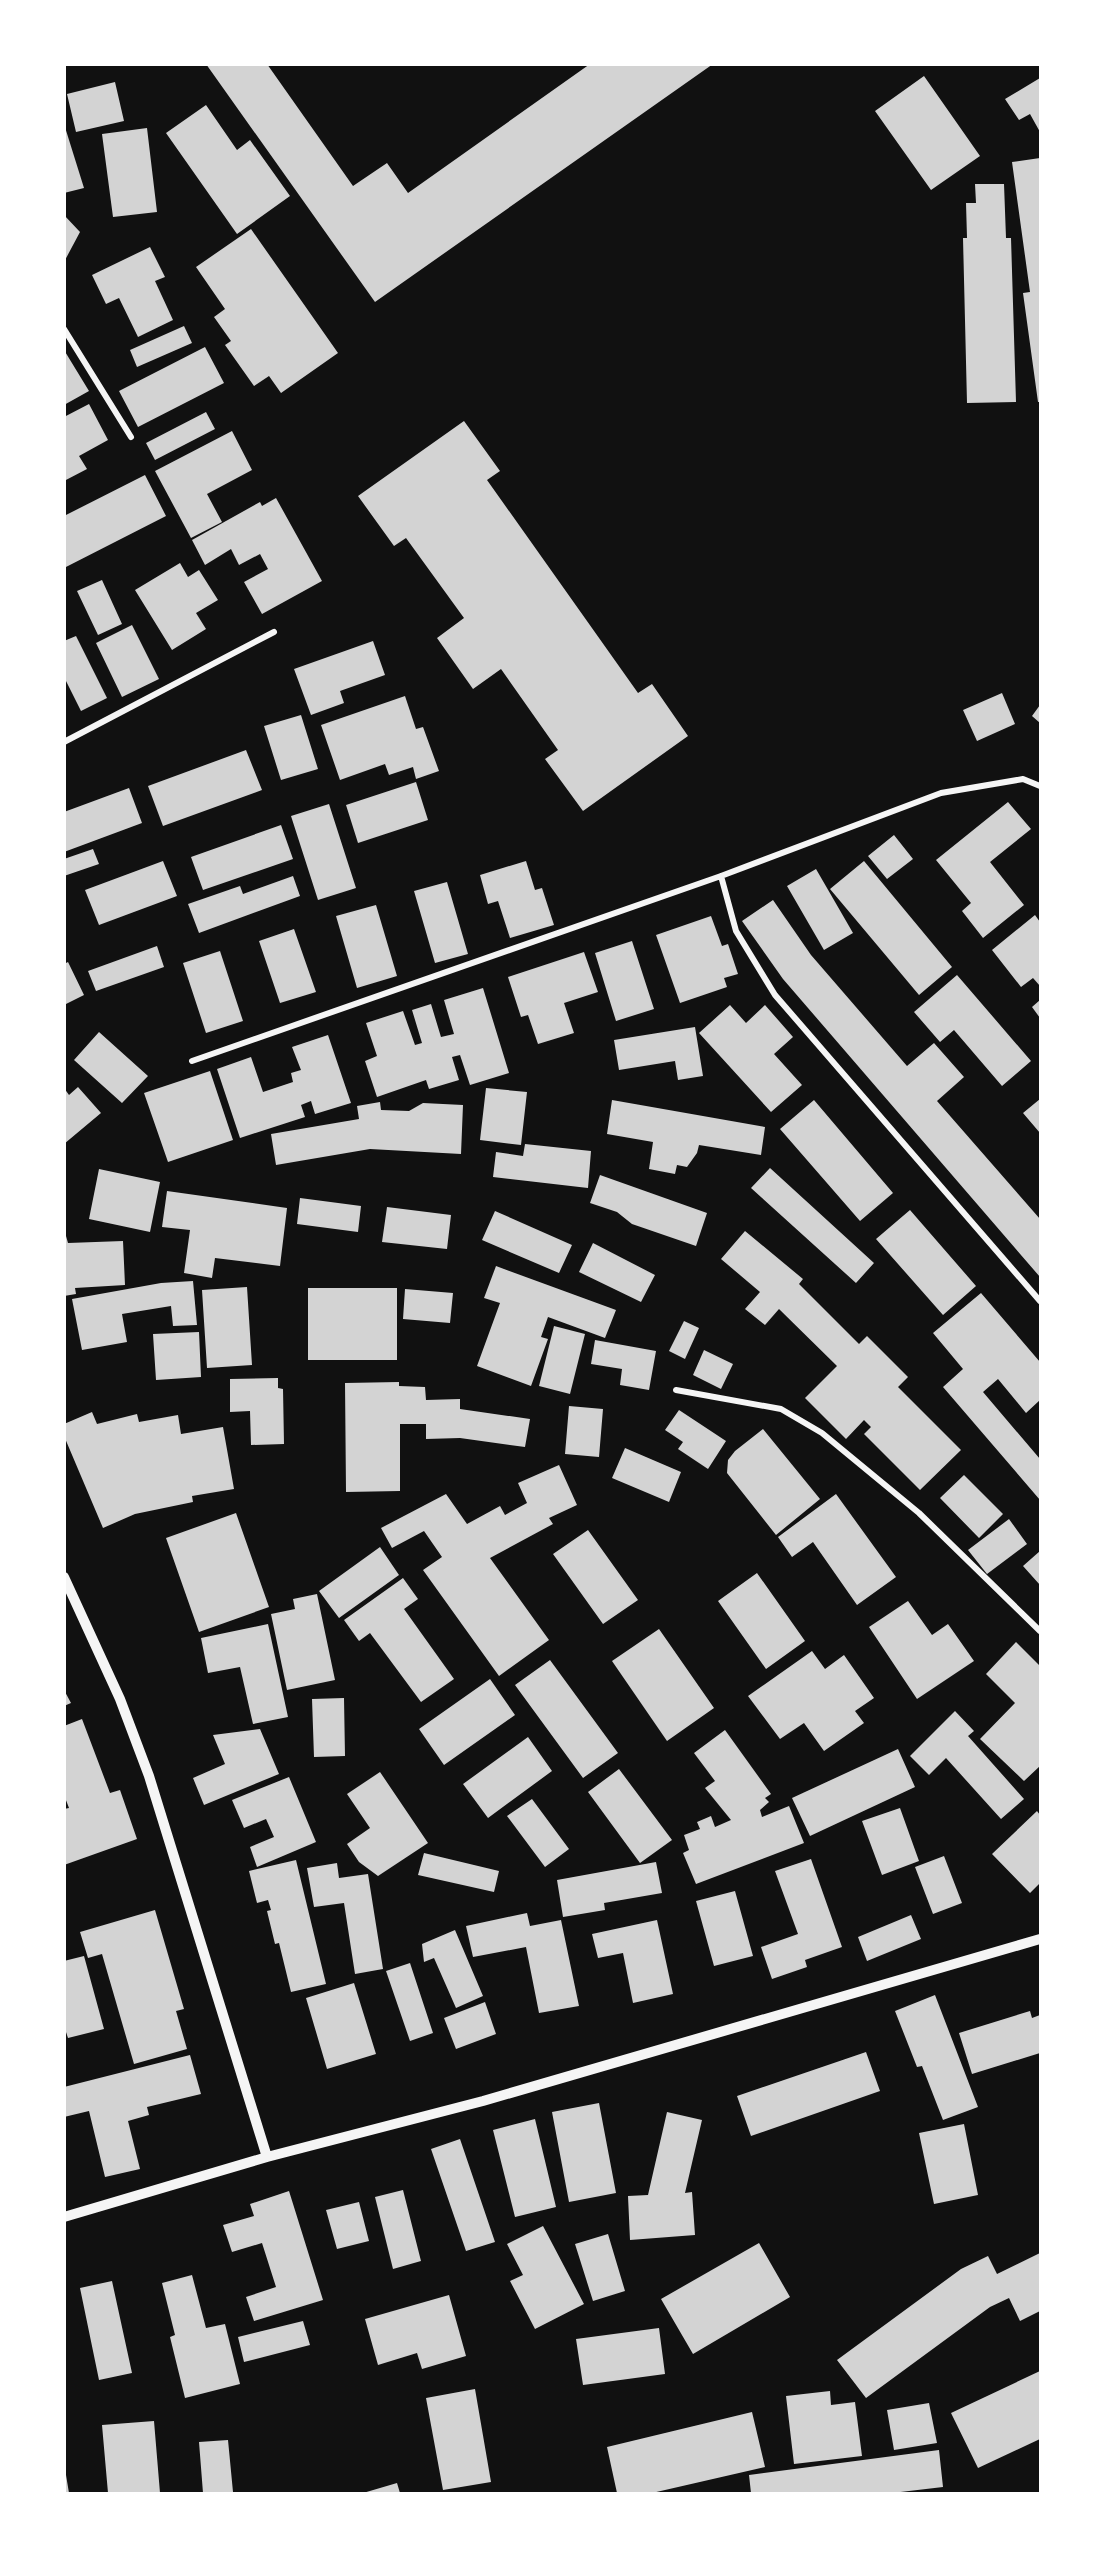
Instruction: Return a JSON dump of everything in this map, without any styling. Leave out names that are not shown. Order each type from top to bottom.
[{"type":"street","points":[[64,329],[131,437]]},
{"type":"street","points":[[64,742],[274,632]]},
{"type":"street","points":[[192,1061],[721,876],[941,793],[1023,779],[1041,786]]},
{"type":"street","points":[[721,876],[736,931],[775,995],[1041,1301]]},
{"type":"street","points":[[676,1390],[781,1408],[822,1433],[919,1513],[1041,1630]]},
{"type":"street","points":[[64,1577],[120,1699],[149,1776],[267,2157]]},
{"type":"street","points":[[64,2217],[267,2157],[483,2101],[1041,1939]]},
{"type":"building","points":[[206,64],[267,64],[353,186],[387,163],[408,193],[590,64],[713,64],[375,302]]},
{"type":"building","points":[[924,76],[980,156],[931,190],[875,111]]},
{"type":"building","points":[[1040,78],[1040,132],[1030,114],[1019,120],[1005,99]]},
{"type":"building","points":[[115,82],[124,121],[76,132],[67,94]]},
{"type":"building","points":[[206,105],[237,150],[250,140],[290,196],[237,234],[166,133]]},
{"type":"building","points":[[64,124],[84,188],[64,193]]},
{"type":"building","points":[[147,128],[157,212],[113,217],[102,134]]},
{"type":"building","points":[[1040,158],[1040,402],[1038,402],[1023,293],[1030,292],[1012,162]]},
{"type":"building","points":[[975,184],[1004,184],[1006,238],[1011,238],[1016,402],[967,403],[963,238],[967,238],[966,203],[976,203]]},
{"type":"building","points":[[64,215],[80,232],[64,262]]},
{"type":"building","points":[[251,229],[338,353],[281,393],[269,376],[254,386],[225,345],[231,341],[214,317],[225,309],[196,267]]},
{"type":"building","points":[[150,247],[165,277],[155,281],[173,320],[138,337],[119,298],[106,304],[92,275]]},
{"type":"building","points":[[184,326],[192,343],[137,367],[130,350]]},
{"type":"building","points":[[205,347],[224,383],[138,427],[119,391]]},
{"type":"building","points":[[64,350],[89,391],[64,405]]},
{"type":"building","points":[[89,404],[108,440],[79,456],[87,469],[64,481],[64,417]]},
{"type":"building","points":[[206,412],[215,429],[155,460],[146,443]]},
{"type":"building","points":[[464,421],[500,471],[487,480],[638,693],[652,684],[688,736],[583,811],[545,759],[558,750],[501,669],[473,689],[437,638],[464,618],[406,538],[394,546],[358,496]]},
{"type":"building","points":[[232,431],[252,470],[207,494],[222,522],[191,538],[155,471]]},
{"type":"building","points":[[145,475],[166,516],[64,568],[64,516]]},
{"type":"building","points":[[276,498],[322,581],[262,614],[244,582],[268,569],[260,554],[239,565],[231,549],[205,565],[192,540],[260,502],[262,506]]},
{"type":"building","points":[[180,563],[188,577],[199,570],[218,600],[196,613],[206,629],[172,650],[135,590]]},
{"type":"building","points":[[102,580],[122,624],[98,635],[77,591]]},
{"type":"building","points":[[132,625],[159,679],[122,697],[96,643]]},
{"type":"building","points":[[76,636],[107,698],[81,711],[64,677],[64,641]]},
{"type":"building","points":[[373,641],[385,675],[340,691],[344,703],[311,715],[294,669]]},
{"type":"building","points":[[1002,693],[1015,724],[977,741],[963,710]]},
{"type":"building","points":[[405,696],[416,729],[423,727],[439,771],[416,779],[413,767],[389,775],[385,764],[340,780],[321,725]]},
{"type":"building","points":[[1040,705],[1040,723],[1032,716]]},
{"type":"building","points":[[301,715],[318,769],[281,780],[264,726]]},
{"type":"building","points":[[246,750],[262,790],[163,826],[148,786]]},
{"type":"building","points":[[416,782],[428,820],[358,843],[346,805]]},
{"type":"building","points":[[129,788],[142,823],[64,852],[64,812]]},
{"type":"building","points":[[1008,802],[1031,829],[990,862],[1024,905],[983,938],[962,911],[971,903],[936,860]]},
{"type":"building","points":[[329,804],[356,888],[318,900],[291,816]]},
{"type":"building","points":[[281,825],[293,859],[203,890],[191,857]]},
{"type":"building","points":[[894,835],[913,859],[887,879],[868,856]]},
{"type":"building","points":[[93,849],[99,864],[64,876],[64,859]]},
{"type":"building","points":[[163,861],[177,896],[99,925],[85,890]]},
{"type":"building","points":[[526,861],[535,890],[542,888],[554,925],[510,938],[498,901],[488,904],[480,875]]},
{"type":"building","points":[[864,861],[952,967],[919,995],[830,889]]},
{"type":"building","points":[[816,869],[853,933],[824,950],[787,886]]},
{"type":"building","points":[[293,876],[300,896],[199,933],[188,904],[240,886],[243,894]]},
{"type":"building","points":[[447,882],[468,954],[435,963],[414,891]]},
{"type":"building","points":[[773,900],[811,955],[907,1066],[934,1043],[964,1077],[937,1101],[1040,1219],[1040,1277],[783,979],[742,921]]},
{"type":"building","points":[[376,905],[397,976],[357,988],[336,916]]},
{"type":"building","points":[[1035,915],[1040,922],[1040,986],[1033,978],[1021,987],[992,950]]},
{"type":"building","points":[[711,916],[722,946],[728,944],[738,974],[724,978],[727,987],[680,1003],[656,935]]},
{"type":"building","points":[[294,929],[316,992],[280,1003],[259,941]]},
{"type":"building","points":[[632,941],[654,1009],[616,1021],[595,953]]},
{"type":"building","points":[[157,946],[164,967],[96,991],[88,971]]},
{"type":"building","points":[[220,951],[243,1021],[206,1033],[183,963]]},
{"type":"building","points":[[584,952],[598,992],[564,1003],[574,1033],[538,1044],[528,1015],[521,1017],[508,977]]},
{"type":"building","points":[[68,962],[84,995],[64,1005],[64,964]]},
{"type":"building","points":[[957,975],[1031,1061],[1002,1086],[954,1030],[940,1042],[914,1012]]},
{"type":"building","points":[[483,988],[509,1073],[470,1085],[460,1055],[452,1057],[459,1080],[429,1089],[426,1080],[377,1097],[365,1061],[377,1056],[366,1023],[403,1011],[415,1045],[422,1043],[412,1010],[431,1004],[441,1037],[454,1034],[444,1000]]},
{"type":"building","points":[[1040,1000],[1040,1018],[1032,1007]]},
{"type":"building","points":[[730,1005],[746,1023],[765,1005],[793,1037],[774,1054],[802,1085],[771,1112],[699,1033]]},
{"type":"building","points":[[695,1027],[703,1076],[678,1080],[675,1061],[619,1070],[614,1040]]},
{"type":"building","points":[[99,1032],[148,1076],[122,1103],[74,1060]]},
{"type":"building","points":[[328,1035],[351,1103],[315,1114],[311,1101],[301,1105],[305,1117],[240,1138],[217,1069],[251,1057],[263,1092],[293,1082],[291,1073],[301,1070],[292,1047]]},
{"type":"building","points":[[210,1071],[233,1140],[168,1162],[144,1093]]},
{"type":"building","points":[[78,1087],[101,1113],[64,1144],[64,1088],[69,1095]]},
{"type":"building","points":[[486,1088],[527,1092],[521,1145],[480,1140]]},
{"type":"building","points":[[1040,1099],[1040,1133],[1023,1113]]},
{"type":"building","points":[[612,1100],[765,1127],[761,1155],[699,1145],[697,1153],[687,1167],[677,1165],[675,1174],[649,1169],[653,1142],[607,1134]]},
{"type":"building","points":[[814,1100],[893,1193],[860,1221],[780,1129]]},
{"type":"building","points":[[380,1102],[381,1110],[409,1111],[423,1103],[463,1105],[461,1154],[370,1149],[276,1165],[271,1134],[359,1119],[357,1106]]},
{"type":"building","points":[[525,1144],[591,1151],[588,1188],[493,1177],[496,1152],[523,1156]]},
{"type":"building","points":[[770,1168],[874,1263],[856,1283],[751,1188]]},
{"type":"building","points":[[99,1169],[160,1182],[150,1232],[89,1219]]},
{"type":"building","points":[[600,1175],[707,1213],[696,1246],[632,1224],[617,1212],[590,1203]]},
{"type":"building","points":[[167,1191],[287,1208],[280,1266],[215,1258],[212,1278],[184,1273],[190,1230],[162,1227]]},
{"type":"building","points":[[300,1198],[361,1206],[358,1232],[297,1224]]},
{"type":"building","points":[[387,1207],[451,1215],[447,1249],[382,1242]]},
{"type":"building","points":[[910,1210],[976,1286],[943,1315],[876,1239]]},
{"type":"building","points":[[495,1211],[572,1245],[559,1273],[482,1240]]},
{"type":"building","points":[[64,1229],[68,1243],[123,1241],[125,1285],[75,1288],[76,1294],[64,1296]]},
{"type":"building","points":[[745,1231],[803,1279],[799,1284],[859,1344],[867,1336],[908,1377],[898,1387],[961,1450],[920,1490],[864,1434],[871,1427],[864,1420],[846,1439],[805,1398],[837,1366],[779,1309],[765,1325],[745,1309],[760,1292],[721,1259]]},
{"type":"building","points":[[593,1243],[655,1275],[641,1302],[579,1272]]},
{"type":"building","points":[[496,1266],[616,1310],[605,1338],[548,1317],[541,1337],[548,1339],[531,1386],[477,1366],[500,1303],[484,1298]]},
{"type":"building","points":[[193,1281],[197,1325],[173,1326],[171,1306],[122,1314],[127,1342],[82,1350],[72,1299],[161,1283]]},
{"type":"building","points":[[247,1287],[252,1365],[207,1368],[202,1290]]},
{"type":"building","points":[[308,1288],[397,1288],[397,1360],[308,1360]]},
{"type":"building","points":[[405,1289],[453,1293],[450,1323],[403,1319]]},
{"type":"building","points":[[981,1293],[1040,1362],[1040,1400],[1026,1413],[998,1379],[983,1392],[1040,1459],[1040,1500],[943,1387],[963,1369],[933,1333]]},
{"type":"building","points":[[684,1321],[699,1328],[685,1359],[669,1351]]},
{"type":"building","points":[[554,1326],[585,1334],[570,1394],[539,1386]]},
{"type":"building","points":[[199,1332],[201,1377],[156,1380],[153,1334]]},
{"type":"building","points":[[595,1340],[656,1351],[649,1390],[620,1385],[622,1369],[591,1364]]},
{"type":"building","points":[[704,1350],[733,1364],[721,1389],[693,1375]]},
{"type":"building","points":[[278,1378],[278,1388],[283,1389],[284,1444],[251,1445],[250,1411],[230,1412],[230,1379]]},
{"type":"building","points":[[399,1382],[399,1386],[425,1387],[426,1400],[460,1399],[460,1409],[530,1419],[525,1447],[460,1438],[426,1439],[426,1424],[400,1424],[400,1491],[346,1492],[345,1383]]},
{"type":"building","points":[[569,1406],[603,1409],[599,1457],[565,1454]]},
{"type":"building","points":[[679,1410],[726,1441],[708,1469],[678,1449],[683,1442],[665,1430]]},
{"type":"building","points":[[92,1412],[97,1424],[137,1414],[139,1422],[178,1415],[181,1434],[223,1427],[234,1489],[192,1496],[193,1502],[135,1514],[103,1528],[64,1436],[64,1424]]},
{"type":"building","points":[[763,1429],[820,1499],[776,1535],[727,1473],[728,1460],[735,1451]]},
{"type":"building","points":[[625,1448],[681,1472],[669,1502],[612,1478]]},
{"type":"building","points":[[559,1465],[577,1505],[549,1518],[553,1524],[490,1558],[549,1640],[499,1676],[423,1570],[442,1557],[424,1531],[392,1548],[381,1528],[446,1494],[467,1524],[500,1506],[505,1515],[527,1503],[518,1483]]},
{"type":"building","points":[[964,1475],[1003,1514],[979,1538],[940,1498]]},
{"type":"building","points":[[836,1494],[896,1577],[857,1605],[813,1542],[792,1557],[778,1537]]},
{"type":"building","points":[[236,1513],[269,1607],[199,1632],[166,1538]]},
{"type":"building","points":[[1009,1519],[1027,1544],[987,1574],[968,1550]]},
{"type":"building","points":[[588,1530],[638,1600],[603,1624],[553,1554]]},
{"type":"building","points":[[380,1547],[399,1575],[339,1618],[319,1591]]},
{"type":"building","points":[[1040,1551],[1040,1585],[1023,1566]]},
{"type":"building","points":[[757,1573],[805,1641],[766,1669],[718,1601]]},
{"type":"building","points":[[403,1578],[418,1599],[404,1609],[454,1679],[421,1702],[370,1633],[359,1641],[344,1620]]},
{"type":"building","points":[[317,1594],[335,1680],[287,1690],[271,1614],[295,1609],[293,1599]]},
{"type":"building","points":[[908,1601],[932,1635],[948,1624],[974,1661],[917,1699],[869,1627]]},
{"type":"building","points":[[268,1624],[288,1717],[253,1724],[240,1667],[208,1673],[201,1638]]},
{"type":"building","points":[[659,1629],[714,1708],[667,1741],[612,1661]]},
{"type":"building","points":[[1016,1642],[1040,1666],[1040,1766],[1024,1781],[980,1739],[1015,1703],[986,1674]]},
{"type":"building","points":[[812,1651],[825,1669],[844,1655],[874,1698],[855,1711],[864,1723],[824,1751],[804,1723],[780,1739],[748,1696]]},
{"type":"building","points":[[550,1660],[618,1753],[583,1778],[515,1685]]},
{"type":"building","points":[[490,1679],[515,1715],[444,1765],[419,1729]]},
{"type":"building","points":[[64,1690],[71,1703],[64,1706]]},
{"type":"building","points":[[344,1698],[345,1756],[314,1757],[312,1699]]},
{"type":"building","points":[[955,1711],[974,1731],[968,1736],[1024,1799],[1001,1819],[946,1758],[929,1775],[910,1756]]},
{"type":"building","points":[[82,1719],[110,1793],[120,1790],[137,1839],[64,1865],[64,1809],[69,1808],[64,1795],[64,1726]]},
{"type":"building","points":[[260,1729],[279,1774],[204,1805],[193,1778],[225,1764],[213,1735]]},
{"type":"building","points":[[725,1730],[771,1794],[765,1798],[769,1802],[760,1810],[762,1817],[789,1806],[804,1843],[696,1884],[683,1853],[689,1850],[684,1835],[700,1829],[697,1822],[711,1816],[715,1827],[731,1820],[705,1788],[715,1781],[694,1753]]},
{"type":"building","points":[[528,1737],[552,1771],[488,1818],[463,1784]]},
{"type":"building","points":[[898,1749],[915,1787],[810,1836],[792,1798]]},
{"type":"building","points":[[619,1769],[672,1840],[640,1863],[588,1792]]},
{"type":"building","points":[[380,1772],[428,1843],[378,1876],[359,1862],[347,1844],[370,1828],[347,1794]]},
{"type":"building","points":[[289,1777],[316,1842],[257,1867],[250,1847],[274,1837],[266,1819],[244,1828],[232,1800]]},
{"type":"building","points":[[532,1799],[569,1849],[545,1867],[507,1816]]},
{"type":"building","points":[[900,1808],[919,1861],[882,1875],[862,1821]]},
{"type":"building","points":[[1037,1811],[1040,1815],[1040,1883],[1030,1893],[992,1854]]},
{"type":"building","points":[[424,1853],[499,1871],[494,1892],[418,1875]]},
{"type":"building","points":[[944,1856],[962,1903],[933,1914],[915,1867]]},
{"type":"building","points":[[811,1859],[842,1947],[805,1960],[807,1967],[772,1979],[761,1947],[798,1934],[775,1871]]},
{"type":"building","points":[[296,1860],[326,1984],[291,1992],[279,1943],[275,1944],[267,1911],[271,1910],[268,1900],[257,1903],[249,1871]]},
{"type":"building","points":[[656,1862],[662,1893],[604,1903],[605,1910],[563,1917],[557,1880]]},
{"type":"building","points":[[337,1863],[339,1878],[368,1874],[383,1969],[355,1974],[344,1903],[314,1907],[307,1868]]},
{"type":"building","points":[[735,1891],[753,1956],[714,1966],[696,1901]]},
{"type":"building","points":[[155,1910],[184,2009],[176,2011],[187,2049],[134,2064],[102,1954],[88,1958],[80,1932]]},
{"type":"building","points":[[527,1913],[530,1926],[561,1920],[579,2006],[539,2013],[526,1947],[473,1957],[466,1926]]},
{"type":"building","points":[[911,1915],[921,1939],[867,1961],[858,1937]]},
{"type":"building","points":[[657,1920],[673,1994],[633,2003],[623,1953],[598,1958],[592,1934]]},
{"type":"building","points":[[455,1930],[483,1996],[456,2008],[434,1958],[424,1962],[422,1944]]},
{"type":"building","points":[[84,1956],[104,2029],[68,2038],[64,2026],[64,1961]]},
{"type":"building","points":[[410,1963],[433,2033],[410,2041],[386,1971]]},
{"type":"building","points":[[354,1983],[376,2054],[327,2069],[306,1998]]},
{"type":"building","points":[[935,1995],[978,2107],[943,2120],[922,2066],[917,2067],[895,2011]]},
{"type":"building","points":[[485,2002],[496,2034],[456,2049],[444,2018]]},
{"type":"building","points":[[1030,2011],[1032,2018],[1040,2015],[1040,2053],[972,2074],[959,2033]]},
{"type":"building","points":[[866,2052],[880,2091],[751,2136],[737,2096]]},
{"type":"building","points":[[190,2055],[201,2094],[147,2107],[149,2115],[128,2121],[140,2169],[105,2177],[89,2111],[64,2117],[64,2087]]},
{"type":"building","points":[[599,2103],[616,2193],[569,2202],[552,2112]]},
{"type":"building","points":[[667,2112],[702,2120],[685,2193],[692,2192],[695,2235],[630,2240],[628,2196],[648,2195]]},
{"type":"building","points":[[535,2119],[556,2207],[515,2217],[493,2130]]},
{"type":"building","points":[[964,2124],[978,2195],[934,2204],[919,2133]]},
{"type":"building","points":[[460,2139],[495,2242],[466,2251],[431,2149]]},
{"type":"building","points":[[403,2190],[421,2261],[393,2269],[375,2197]]},
{"type":"building","points":[[289,2191],[323,2300],[254,2321],[246,2297],[276,2287],[262,2243],[232,2252],[223,2225],[254,2216],[250,2204]]},
{"type":"building","points":[[359,2202],[369,2241],[337,2249],[326,2210]]},
{"type":"building","points":[[543,2226],[584,2304],[535,2329],[510,2281],[523,2275],[507,2244]]},
{"type":"building","points":[[608,2234],[625,2291],[593,2301],[575,2244]]},
{"type":"building","points":[[759,2243],[790,2297],[693,2354],[661,2299]]},
{"type":"building","points":[[1040,2253],[1040,2311],[1020,2321],[1009,2298],[990,2307],[866,2398],[837,2360],[961,2269],[988,2256],[997,2274]]},
{"type":"building","points":[[192,2275],[206,2328],[225,2324],[240,2384],[185,2398],[170,2337],[175,2335],[162,2283]]},
{"type":"building","points":[[112,2281],[132,2373],[99,2380],[80,2288]]},
{"type":"building","points":[[449,2295],[466,2356],[422,2369],[417,2353],[378,2365],[365,2319]]},
{"type":"building","points":[[303,2321],[310,2345],[244,2362],[238,2337]]},
{"type":"building","points":[[659,2328],[665,2374],[583,2385],[576,2339]]},
{"type":"building","points":[[1040,2371],[1040,2439],[978,2468],[951,2413]]},
{"type":"building","points":[[475,2389],[491,2482],[443,2490],[426,2398]]},
{"type":"building","points":[[830,2391],[831,2405],[855,2402],[862,2456],[794,2464],[786,2396]]},
{"type":"building","points":[[929,2403],[937,2443],[894,2450],[887,2410]]},
{"type":"building","points":[[752,2412],[765,2467],[652,2493],[617,2493],[607,2447]]},
{"type":"building","points":[[154,2421],[160,2493],[108,2493],[102,2425]]},
{"type":"building","points":[[228,2440],[233,2492],[203,2493],[199,2442]]},
{"type":"building","points":[[939,2450],[943,2487],[892,2493],[751,2493],[749,2475]]},
{"type":"building","points":[[64,2475],[66,2475],[69,2493],[64,2493]]},
{"type":"building","points":[[397,2483],[400,2493],[363,2493]]}]
